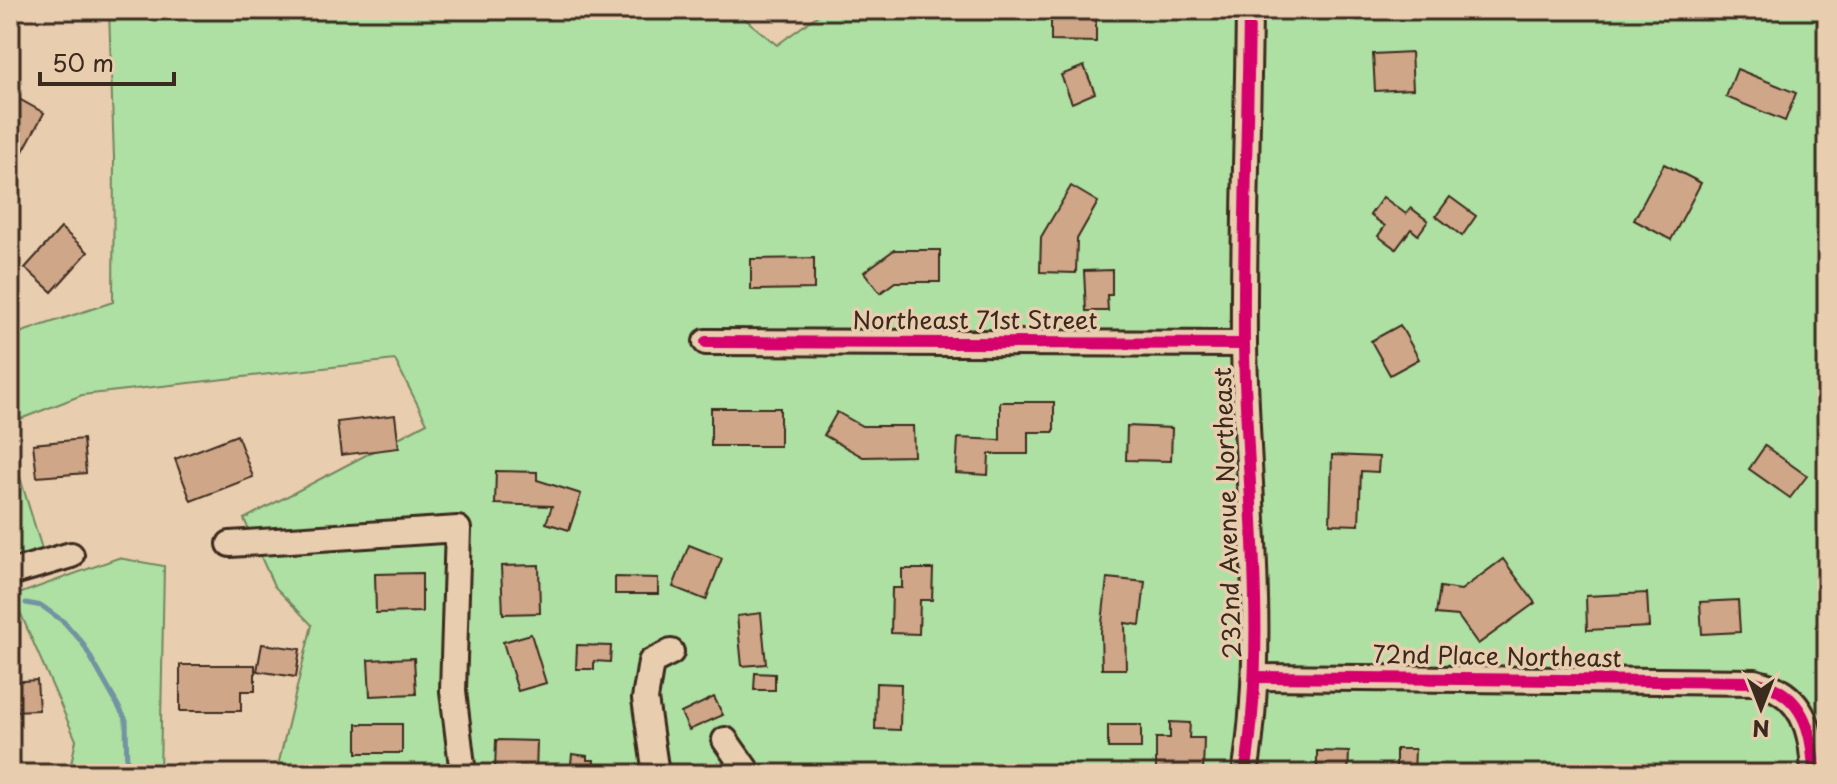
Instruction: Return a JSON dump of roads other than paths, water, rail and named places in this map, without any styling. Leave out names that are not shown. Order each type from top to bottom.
[{"type":"street","name":"232nd Avenue Northeast","points":[[1245,774],[1255,677],[1254,568],[1244,344],[1249,10]]},
{"type":"street","name":"Northeast 71st Street","points":[[706,342],[1244,344]]},
{"type":"street","points":[[230,544],[457,537],[453,691],[463,774]]},
{"type":"street","points":[[10,573],[71,555]]},
{"type":"street","points":[[656,774],[645,699],[651,662],[671,652]]},
{"type":"street","name":"72nd Place Northeast","points":[[1255,677],[1755,682],[1777,689],[1796,703],[1809,730],[1814,774]]},
{"type":"street","points":[[725,740],[749,774]]},
{"type":"waterway","points":[[26,603],[42,606],[64,622],[82,642],[126,720],[127,774]]}]
